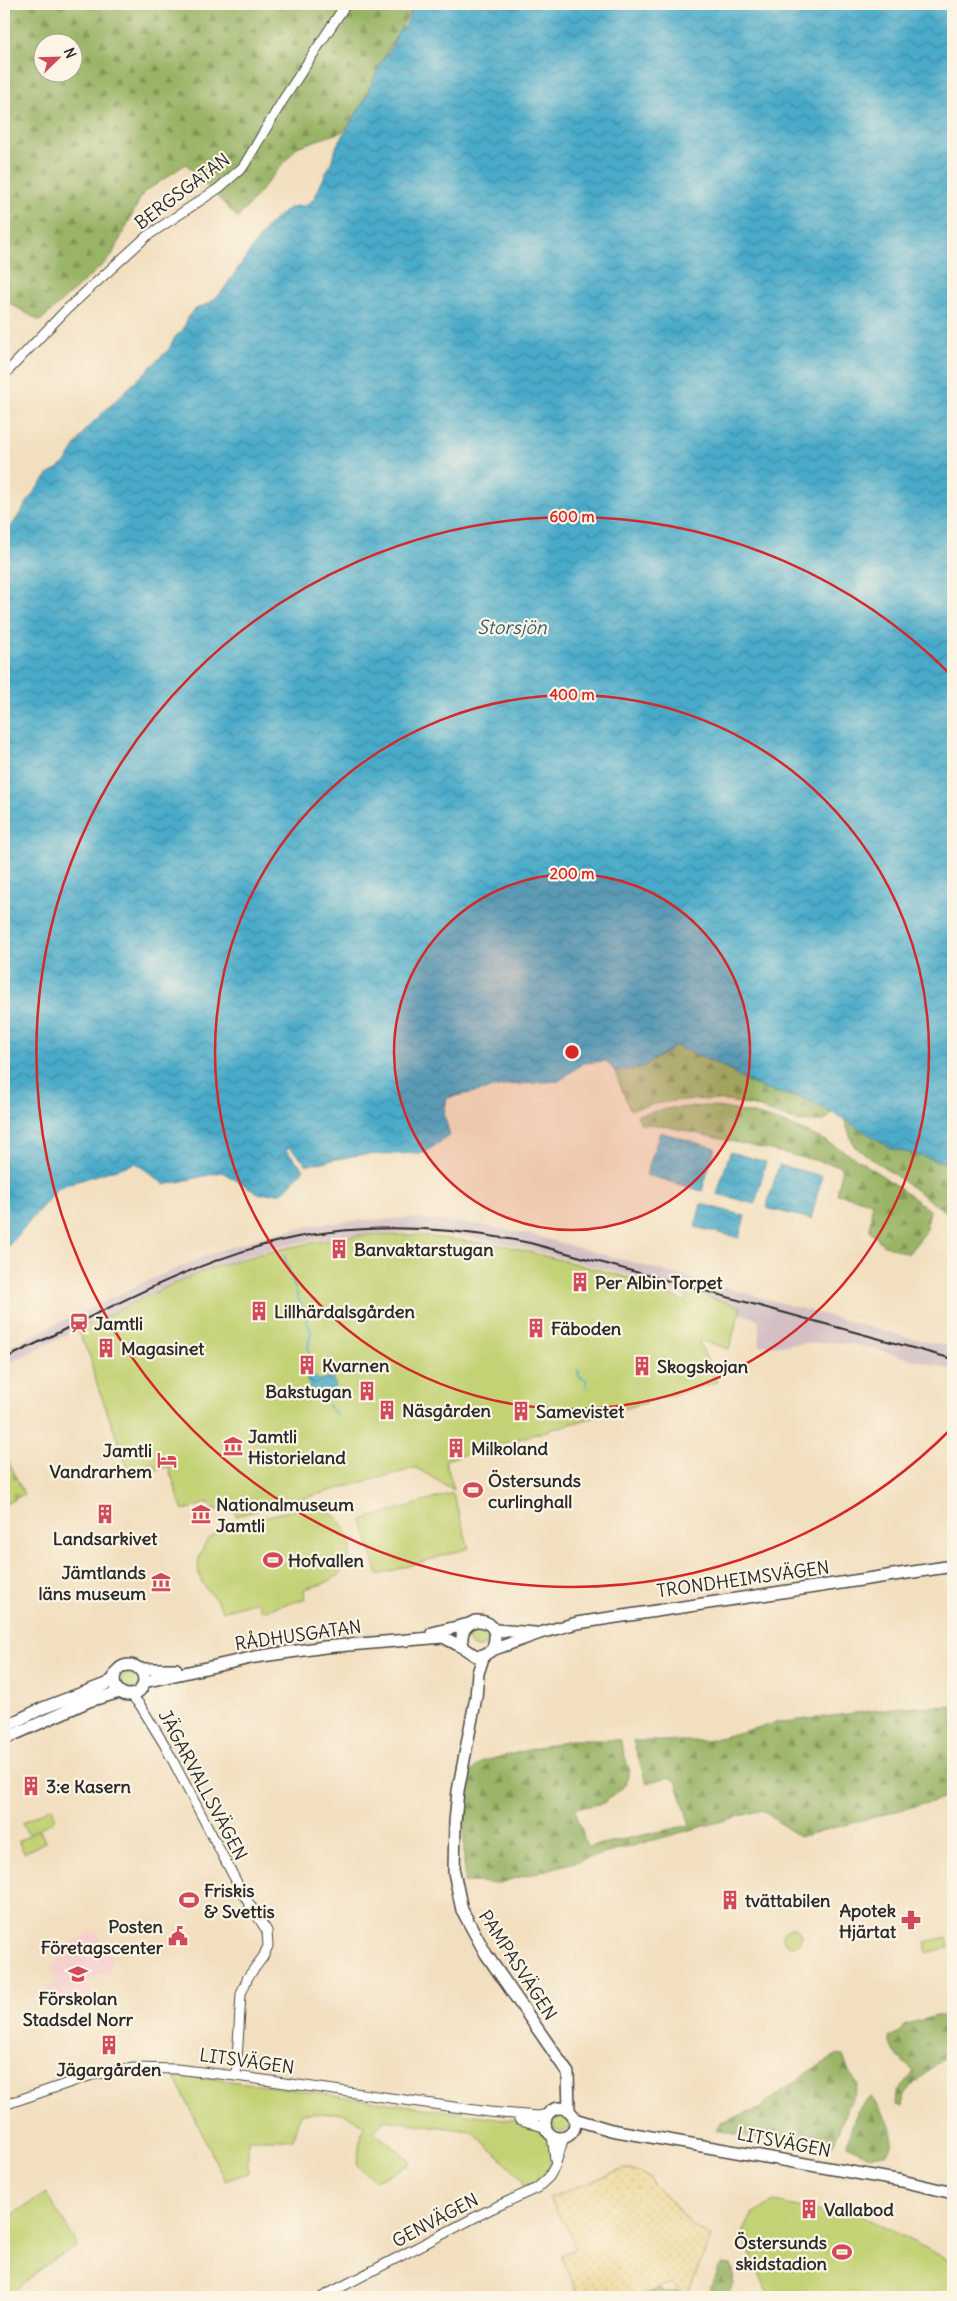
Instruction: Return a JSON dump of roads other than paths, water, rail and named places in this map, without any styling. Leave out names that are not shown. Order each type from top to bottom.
[{"type":"main road","name":"TRONDHEIMSVÄGEN","points":[[488,1652],[540,1633],[577,1623],[953,1566]]},
{"type":"main road","points":[[482,1621],[489,1623],[495,1630],[497,1640],[488,1652],[476,1656],[466,1650],[462,1635],[469,1624],[482,1621]]},
{"type":"main road","name":"RÅDHUSGATAN","points":[[404,1640],[469,1624]]},
{"type":"main road","name":"TRONDHEIMSVÄGEN","points":[[495,1630],[540,1633]]},
{"type":"main road","name":"RÅDHUSGATAN","points":[[144,1682],[256,1657],[325,1647],[444,1637],[466,1650]]},
{"type":"main road","name":"PAMPASVÄGEN","points":[[466,1650],[478,1673]]},
{"type":"main road","name":"PAMPASVÄGEN","points":[[488,1652],[478,1673],[476,1698],[463,1755],[455,1822],[454,1872],[462,1910],[486,1954],[568,2073],[568,2091],[572,2115],[558,2133]]},
{"type":"main road","points":[[4,1739],[89,1701],[130,1693],[144,1682],[139,1669],[131,1665],[124,1666],[117,1671],[114,1679],[114,1684],[130,1693]]},
{"type":"main road","name":"RÅDHUSGATAN","points":[[139,1669],[198,1669]]},
{"type":"main road","points":[[4,1727],[43,1708],[106,1684],[114,1679]]},
{"type":"main road","points":[[558,2133],[546,2121],[568,2091]]},
{"type":"main road","name":"LITSVÄGEN","points":[[553,2111],[572,2115],[608,2129],[893,2179],[953,2193]]},
{"type":"main road","name":"LITSVÄGEN","points":[[558,2133],[608,2129]]},
{"type":"street","name":"BERGSGATAN","points":[[4,375],[66,310],[147,236],[219,188],[243,167],[283,100],[346,4]]},
{"type":"street","name":"JÄGARVALLSVÄGEN","points":[[130,1693],[140,1705],[201,1812],[243,1894],[267,1931],[268,1946],[248,1977],[241,1994],[236,2076]]},
{"type":"street","name":"LITSVÄGEN","points":[[4,2105],[92,2075],[134,2068],[176,2069],[236,2076],[489,2112],[538,2116],[553,2111]]},
{"type":"street","name":"LITSVÄGEN","points":[[489,2112],[526,2120],[558,2133]]},
{"type":"street","name":"GENVÄGEN","points":[[322,2297],[489,2210],[537,2188],[549,2177],[555,2166],[558,2133]]},
{"type":"water","name":"Storsjön","points":[[415,4],[953,4],[953,1165],[891,1148],[844,1119],[803,1098],[770,1091],[744,1080],[722,1066],[676,1046],[643,1067],[615,1072],[607,1061],[583,1063],[559,1081],[508,1085],[447,1098],[444,1115],[450,1135],[424,1153],[358,1155],[307,1165],[289,1147],[286,1150],[304,1169],[282,1193],[260,1194],[222,1172],[165,1185],[136,1163],[59,1187],[4,1251],[4,531],[11,527],[34,492],[48,475],[65,463],[86,429],[169,349],[175,337],[183,330],[189,315],[194,310],[211,302],[221,293],[266,228],[289,208],[305,206],[314,199],[337,145],[362,105],[381,62],[390,50],[399,30],[405,26]]},
{"type":"water","points":[[660,1132],[715,1148],[702,1191],[646,1175]]},
{"type":"water","points":[[730,1152],[766,1162],[755,1204],[717,1194]]},
{"type":"water","points":[[779,1165],[822,1176],[811,1219],[766,1208]]},
{"type":"water","points":[[701,1204],[745,1216],[739,1238],[695,1227]]},
{"type":"water","points":[[311,1372],[319,1380],[331,1377],[336,1385],[333,1389],[312,1391],[306,1378]]},
{"type":"waterway","points":[[284,1255],[295,1289]]},
{"type":"waterway","points":[[296,1292],[311,1332],[308,1347]]},
{"type":"waterway","points":[[308,1373],[309,1349]]},
{"type":"waterway","points":[[578,1370],[579,1376],[584,1379]]},
{"type":"waterway","points":[[586,1380],[587,1388]]},
{"type":"waterway","points":[[320,1391],[324,1401]]},
{"type":"waterway","points":[[327,1405],[336,1414]]},
{"type":"railway","points":[[4,1359],[135,1295],[236,1253],[303,1236],[336,1231],[400,1228],[465,1232],[530,1243],[953,1359]]},
{"type":"place","name":"Banvaktarstugan","points":[[339,1249]]},
{"type":"place","name":"Per Albin Torpet","points":[[580,1282]]},
{"type":"place","name":"Lillhärdalsgården","points":[[259,1311]]},
{"type":"place","name":"Jamtli","points":[[79,1323]]},
{"type":"place","name":"Fäboden","points":[[536,1328]]},
{"type":"place","name":"Magasinet","points":[[106,1348]]},
{"type":"place","name":"Kvarnen","points":[[307,1365]]},
{"type":"place","name":"Skogskojan","points":[[642,1366]]},
{"type":"place","name":"Bakstugan","points":[[367,1391]]},
{"type":"place","name":"Näsgården","points":[[387,1410]]},
{"type":"place","name":"Samevistet","points":[[521,1411]]},
{"type":"place","name":"Jamtli Historieland","points":[[233,1446]]},
{"type":"place","name":"Milkoland","points":[[456,1448]]},
{"type":"place","name":"Jamtli Vandrarhem","points":[[167,1460]]},
{"type":"place","name":"Östersunds curlinghall","points":[[473,1490]]},
{"type":"place","name":"Landsarkivet","points":[[105,1514]]},
{"type":"place","name":"Nationalmuseum Jamtli","points":[[201,1514]]},
{"type":"place","name":"Hofvallen","points":[[273,1560]]},
{"type":"place","name":"Jämtlands läns museum","points":[[161,1582]]},
{"type":"place","name":"3:e Kasern","points":[[31,1786]]},
{"type":"place","name":"Friskis & Svettis","points":[[189,1900]]},
{"type":"place","name":"tvättabilen","points":[[730,1900]]},
{"type":"place","name":"Apotek Hjärtat","points":[[911,1920]]},
{"type":"place","name":"Posten Företagscenter","points":[[178,1936]]},
{"type":"place","name":"Förskolan Stadsdel Norr","points":[[78,1974]]},
{"type":"place","name":"Jägargården","points":[[109,2045]]},
{"type":"place","name":"Vallabod","points":[[809,2209]]},
{"type":"place","name":"Östersunds skidstadion","points":[[842,2252]]}]
